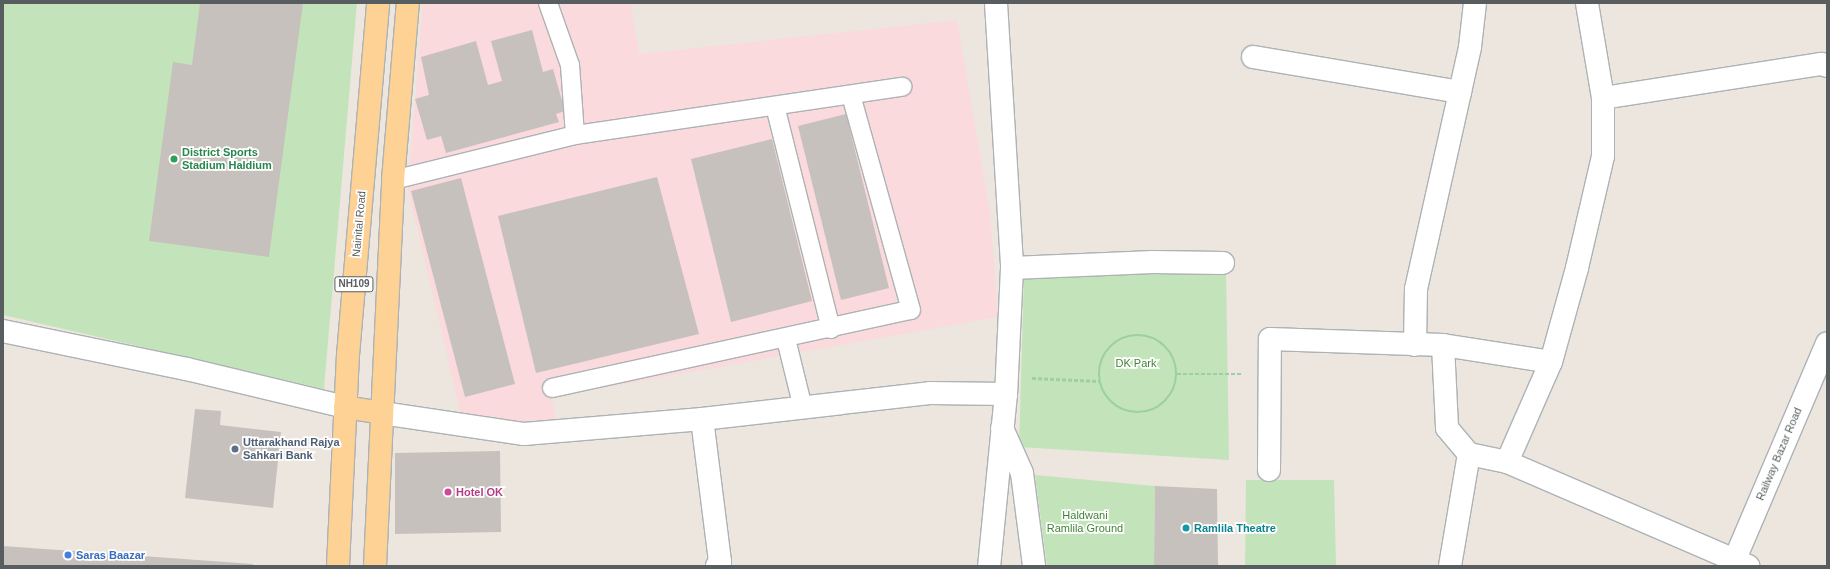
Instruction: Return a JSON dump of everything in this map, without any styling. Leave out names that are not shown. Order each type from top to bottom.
[{"type":"highway","name":"Nainital Road","points":[[338,566],[345,407],[378,3]]},
{"type":"highway","name":"NH109","points":[[375,566],[393,180],[408,3]]},
{"type":"highway","points":[[345,407],[382,413]]},
{"type":"street","points":[[989,566],[1001,426],[1007,385],[1012,268],[996,3]]},
{"type":"street","points":[[1415,345],[1416,289],[1470,47],[1474,3]]},
{"type":"street","points":[[1507,462],[1551,362],[1603,156],[1603,98],[1587,3]]},
{"type":"street","points":[[1253,58],[1460,92]]},
{"type":"street","points":[[1603,98],[1821,64],[1827,66]]},
{"type":"street","points":[[1012,268],[1153,262],[1223,262]]},
{"type":"street","points":[[3,331],[186,370],[345,407]]},
{"type":"street","points":[[1269,470],[1270,339],[1444,345],[1551,362]]},
{"type":"street","name":"Railway Bazar Road","points":[[1738,564],[1827,343]]},
{"type":"street","points":[[1444,345],[1447,428],[1469,454],[1507,462],[1738,564]]},
{"type":"street","points":[[382,413],[524,434],[702,419],[1007,385]]},
{"type":"street","points":[[702,419],[720,562],[717,566]]},
{"type":"street","points":[[1001,426],[1022,473],[1034,566]]},
{"type":"street","points":[[1450,566],[1469,454]]},
{"type":"lane","points":[[548,3],[570,65],[575,135]]},
{"type":"lane","points":[[393,180],[575,135],[902,87]]},
{"type":"lane","points":[[552,388],[786,339],[911,310],[851,95]]},
{"type":"lane","points":[[775,106],[831,329]]},
{"type":"lane","points":[[786,339],[803,408]]},
{"type":"path","points":[[1134,335],[1147,336],[1159,341],[1169,350],[1175,361],[1177,374],[1175,386],[1169,398],[1147,412],[1128,412],[1111,403],[1103,393],[1099,380],[1098,368],[1107,350],[1122,338],[1134,335]]},
{"type":"path","points":[[1177,374],[1269,374]]},
{"type":"path","points":[[1007,385],[1099,380]]},
{"type":"shaded area","points":[[423,3],[631,3],[639,54],[957,20],[990,212],[998,317],[551,397],[557,425],[462,419],[408,190]]},
{"type":"green space","name":"District Sports Stadium Haldium","points":[[3,3],[357,3],[324,389],[3,315]]},
{"type":"green space","name":"DK Park","points":[[1226,269],[1229,460],[1019,447],[1024,275]]},
{"type":"green space","name":"Haldwani Ramlila Ground","points":[[1035,475],[1155,486],[1154,566],[1047,566]]},
{"type":"green space","points":[[1246,480],[1334,480],[1336,566],[1245,566]]},
{"type":"building","points":[[200,3],[303,3],[269,257],[149,241],[173,62],[192,65]]},
{"type":"building","points":[[532,30],[543,72],[553,69],[565,111],[556,114],[559,122],[446,153],[441,136],[427,140],[415,99],[429,95],[421,57],[476,41],[488,85],[502,81],[491,41]]},
{"type":"building","points":[[846,114],[889,288],[841,300],[798,126]]},
{"type":"building","points":[[772,139],[812,301],[731,322],[691,159]]},
{"type":"building","points":[[657,177],[699,334],[536,373],[498,216]]},
{"type":"building","points":[[461,178],[515,384],[465,397],[411,191]]},
{"type":"building","name":"Uttarakhand Rajya Sahkari Bank","points":[[195,409],[221,411],[220,425],[281,432],[273,508],[185,498]]},
{"type":"building","name":"Hotel OK","points":[[500,451],[501,532],[395,534],[395,453]]},
{"type":"building","name":"Ramlila Theatre","points":[[1155,486],[1217,489],[1218,566],[1154,566]]},
{"type":"building","name":"Saras Baazar","points":[[3,546],[253,564],[252,566],[3,566]]},
{"type":"place","name":"District Sports Stadium Haldium","points":[[174,159]]},
{"type":"place","name":"Uttarakhand Rajya Sahkari Bank","points":[[235,449]]},
{"type":"place","name":"Hotel OK","points":[[448,492]]},
{"type":"place","name":"Ramlila Theatre","points":[[1186,528]]},
{"type":"place","name":"Saras Baazar","points":[[68,555]]}]
